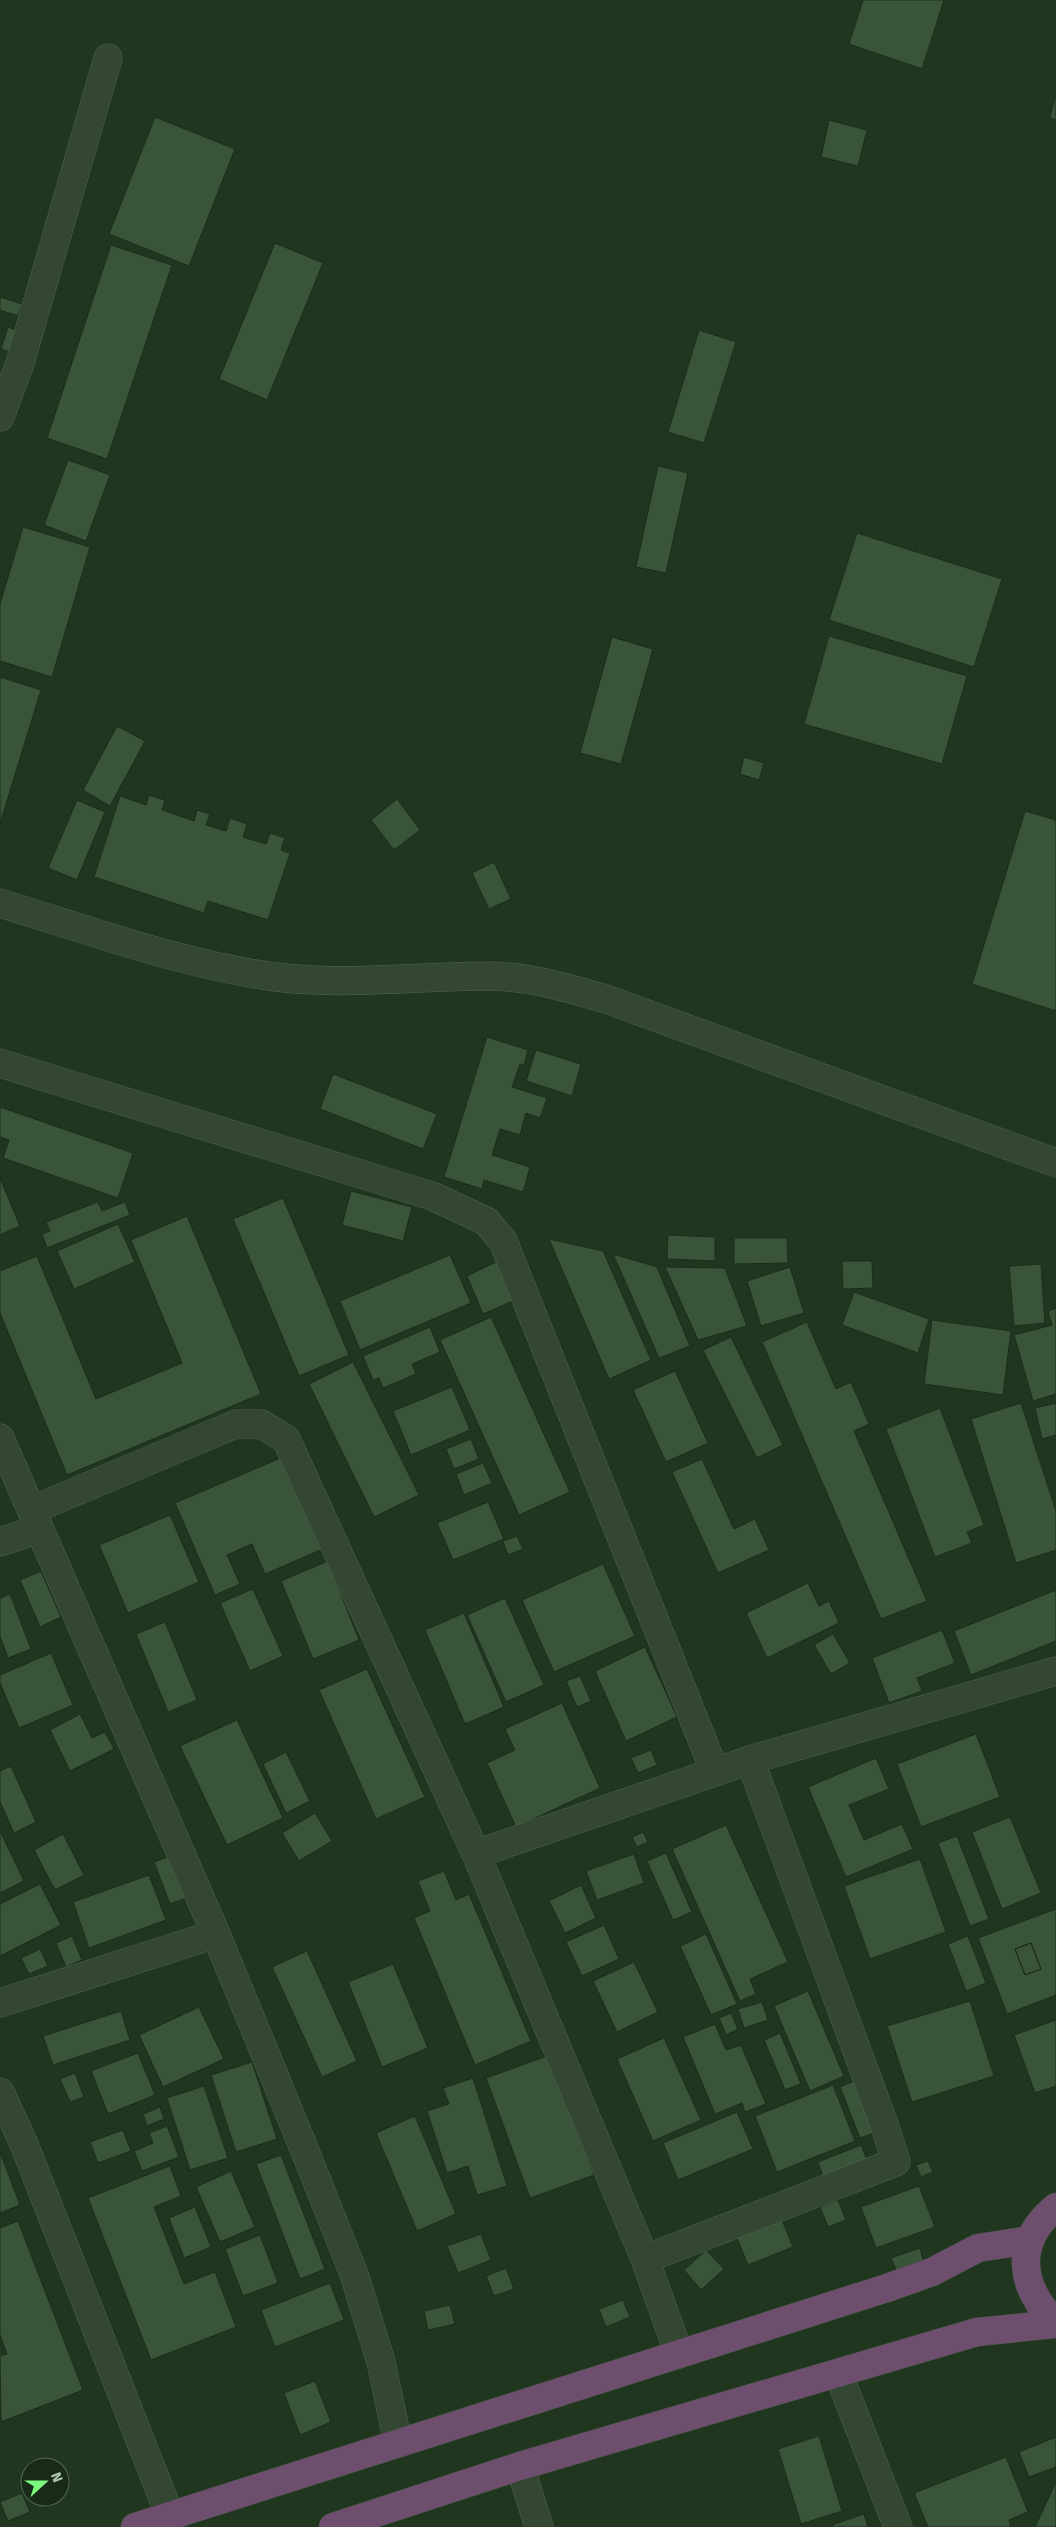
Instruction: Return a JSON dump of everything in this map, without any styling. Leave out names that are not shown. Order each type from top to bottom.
[{"type":"highway","points":[[1056,2207],[1042,2219],[1030,2240],[1026,2264],[1029,2287],[1040,2308],[1056,2324]]},
{"type":"highway","points":[[135,2527],[923,2275],[978,2248],[1030,2240]]},
{"type":"highway","points":[[333,2527],[520,2466],[977,2332],[1056,2324]]},
{"type":"street","points":[[0,417],[10,359],[108,58]]},
{"type":"street","points":[[0,903],[178,958],[283,978],[352,982],[493,976],[550,983],[606,999],[1056,1163]]},
{"type":"street","points":[[0,1063],[432,1196],[486,1221],[503,1240],[715,1772]]},
{"type":"street","points":[[0,1542],[36,1520],[236,1424],[261,1424],[286,1439],[476,1854],[645,2260],[679,2354]]},
{"type":"street","points":[[0,1438],[216,1934],[354,2274],[381,2362],[398,2444]]},
{"type":"street","points":[[476,1854],[750,1760],[1056,1671]]},
{"type":"street","points":[[645,2260],[896,2162],[885,2127],[750,1760]]},
{"type":"street","points":[[0,2003],[216,1934]]},
{"type":"street","points":[[0,2092],[24,2144],[170,2516]]},
{"type":"street","points":[[838,2373],[898,2527]]},
{"type":"street","points":[[520,2466],[539,2527]]},
{"type":"building","points":[[863,0],[944,0],[922,69],[849,44]]},
{"type":"building","points":[[1056,92],[1056,120],[1050,118]]},
{"type":"building","points":[[155,117],[235,149],[189,266],[109,234]]},
{"type":"building","points":[[829,120],[867,130],[858,166],[821,157]]},
{"type":"building","points":[[275,243],[323,263],[267,400],[219,379]]},
{"type":"building","points":[[111,245],[172,265],[107,459],[47,438]]},
{"type":"building","points":[[0,297],[22,304],[18,316],[0,310]]},
{"type":"building","points":[[8,327],[21,332],[13,353],[1,349]]},
{"type":"building","points":[[699,330],[736,342],[704,443],[668,432]]},
{"type":"building","points":[[68,460],[110,475],[86,541],[44,525]]},
{"type":"building","points":[[658,466],[688,473],[666,573],[636,567]]},
{"type":"building","points":[[23,527],[90,547],[52,677],[0,661],[0,604]]},
{"type":"building","points":[[857,533],[1002,579],[974,667],[829,620]]},
{"type":"building","points":[[829,636],[967,676],[942,764],[804,724]]},
{"type":"building","points":[[612,637],[653,649],[621,764],[580,753]]},
{"type":"building","points":[[0,677],[41,690],[0,824]]},
{"type":"building","points":[[117,726],[145,741],[110,806],[83,790]]},
{"type":"building","points":[[744,757],[764,763],[759,780],[740,774]]},
{"type":"building","points":[[149,795],[165,800],[162,810],[194,821],[197,810],[210,814],[206,825],[226,831],[230,818],[247,824],[243,837],[266,844],[270,833],[285,838],[281,850],[290,853],[268,920],[208,901],[204,913],[94,877],[120,796],[146,805]]},
{"type":"building","points":[[397,799],[420,830],[394,850],[371,820]]},
{"type":"building","points":[[77,800],[105,812],[77,880],[48,868]]},
{"type":"building","points":[[1025,811],[1056,820],[1056,1011],[972,984]]},
{"type":"building","points":[[494,862],[511,899],[489,909],[472,873]]},
{"type":"building","points":[[487,1037],[528,1050],[524,1065],[520,1064],[512,1087],[547,1098],[540,1118],[526,1113],[520,1135],[500,1129],[492,1155],[530,1167],[523,1192],[484,1180],[482,1189],[444,1177]]},
{"type":"building","points":[[536,1050],[581,1064],[572,1096],[526,1081]]},
{"type":"building","points":[[333,1074],[437,1114],[423,1149],[320,1109]]},
{"type":"building","points":[[0,1107],[133,1153],[118,1198],[3,1158],[9,1140],[0,1137]]},
{"type":"building","points":[[0,1178],[20,1226],[0,1235]]},
{"type":"building","points":[[351,1191],[412,1207],[403,1241],[342,1225]]},
{"type":"building","points":[[283,1198],[349,1355],[299,1376],[233,1219]]},
{"type":"building","points":[[98,1202],[102,1211],[125,1202],[130,1215],[47,1248],[42,1234],[50,1231],[46,1222]]},
{"type":"building","points":[[187,1216],[261,1394],[67,1475],[0,1313],[0,1271],[37,1256],[96,1399],[182,1363],[131,1240]]},
{"type":"building","points":[[118,1224],[135,1262],[74,1289],[57,1251]]},
{"type":"building","points":[[668,1235],[715,1237],[715,1261],[667,1259]]},
{"type":"building","points":[[734,1238],[787,1238],[788,1263],[734,1264]]},
{"type":"building","points":[[549,1239],[603,1251],[651,1360],[609,1379]]},
{"type":"building","points":[[613,1254],[657,1267],[690,1346],[659,1358]]},
{"type":"building","points":[[450,1255],[471,1303],[360,1350],[340,1301]]},
{"type":"building","points":[[498,1261],[515,1300],[483,1314],[467,1276]]},
{"type":"building","points":[[842,1261],[872,1261],[873,1288],[843,1289]]},
{"type":"building","points":[[1041,1264],[1045,1323],[1014,1326],[1009,1266]]},
{"type":"building","points":[[665,1267],[725,1268],[747,1326],[698,1340]]},
{"type":"building","points":[[790,1267],[804,1313],[761,1326],[747,1281]]},
{"type":"building","points":[[854,1292],[929,1319],[918,1353],[842,1325]]},
{"type":"building","points":[[1056,1308],[1056,1394],[1033,1401],[1014,1335],[1052,1325],[1048,1311]]},
{"type":"building","points":[[491,1317],[570,1492],[519,1515],[440,1340]]},
{"type":"building","points":[[932,1320],[1011,1331],[1003,1395],[924,1384]]},
{"type":"building","points":[[807,1322],[836,1389],[851,1382],[869,1424],[854,1431],[927,1601],[881,1619],[762,1342]]},
{"type":"building","points":[[430,1327],[440,1352],[412,1364],[416,1374],[383,1388],[379,1378],[373,1380],[363,1356]]},
{"type":"building","points":[[731,1337],[783,1445],[757,1458],[703,1350]]},
{"type":"building","points":[[353,1362],[419,1495],[374,1517],[309,1384]]},
{"type":"building","points":[[675,1371],[708,1443],[666,1462],[633,1390]]},
{"type":"building","points":[[452,1387],[470,1430],[411,1455],[393,1411]]},
{"type":"building","points":[[1021,1403],[1056,1511],[1056,1550],[1016,1563],[971,1419]]},
{"type":"building","points":[[1056,1403],[1056,1435],[1042,1439],[1035,1408]]},
{"type":"building","points":[[940,1408],[984,1525],[967,1532],[972,1543],[935,1557],[886,1429]]},
{"type":"building","points":[[471,1439],[479,1459],[454,1469],[446,1449]]},
{"type":"building","points":[[283,1457],[323,1549],[265,1574],[252,1544],[227,1555],[240,1584],[215,1595],[175,1503]]},
{"type":"building","points":[[702,1459],[734,1529],[755,1519],[769,1550],[718,1573],[672,1472]]},
{"type":"building","points":[[483,1463],[492,1483],[464,1495],[456,1474]]},
{"type":"building","points":[[488,1502],[504,1539],[453,1560],[437,1523]]},
{"type":"building","points":[[170,1515],[199,1582],[128,1613],[99,1545]]},
{"type":"building","points":[[517,1536],[523,1549],[508,1555],[503,1541]]},
{"type":"building","points":[[328,1561],[359,1640],[313,1659],[281,1581]]},
{"type":"building","points":[[603,1564],[635,1636],[554,1672],[522,1600]]},
{"type":"building","points":[[41,1571],[61,1617],[40,1627],[20,1580]]},
{"type":"building","points":[[808,1583],[819,1606],[829,1601],[839,1623],[767,1658],[746,1613]]},
{"type":"building","points":[[253,1589],[283,1656],[250,1671],[220,1603]]},
{"type":"building","points":[[1056,1590],[1056,1641],[971,1675],[954,1631]]},
{"type":"building","points":[[10,1594],[31,1649],[8,1658],[0,1636],[0,1598]]},
{"type":"building","points":[[505,1598],[544,1685],[506,1702],[467,1615]]},
{"type":"building","points":[[464,1613],[504,1707],[465,1724],[425,1630]]},
{"type":"building","points":[[165,1622],[197,1700],[168,1712],[136,1634]]},
{"type":"building","points":[[942,1630],[955,1663],[917,1678],[922,1691],[889,1703],[872,1658]]},
{"type":"building","points":[[833,1634],[850,1663],[831,1674],[814,1645]]},
{"type":"building","points":[[645,1647],[677,1717],[626,1741],[595,1671]]},
{"type":"building","points":[[51,1653],[73,1705],[19,1728],[0,1683],[0,1675]]},
{"type":"building","points":[[367,1669],[425,1797],[376,1819],[319,1690]]},
{"type":"building","points":[[580,1676],[591,1701],[577,1707],[566,1681]]},
{"type":"building","points":[[562,1703],[600,1788],[516,1827],[487,1763],[515,1750],[505,1729]]},
{"type":"building","points":[[80,1714],[92,1738],[105,1732],[114,1749],[70,1771],[50,1730]]},
{"type":"building","points":[[237,1720],[283,1818],[227,1845],[180,1746]]},
{"type":"building","points":[[976,1734],[1000,1797],[921,1827],[897,1764]]},
{"type":"building","points":[[651,1750],[657,1765],[638,1773],[631,1758]]},
{"type":"building","points":[[286,1752],[310,1801],[286,1813],[263,1764]]},
{"type":"building","points":[[876,1758],[889,1789],[849,1805],[864,1840],[902,1824],[913,1849],[846,1877],[808,1787]]},
{"type":"building","points":[[11,1766],[36,1822],[14,1833],[0,1802],[0,1771]]},
{"type":"building","points":[[315,1813],[332,1841],[299,1861],[282,1833]]},
{"type":"building","points":[[1010,1817],[1041,1893],[1002,1909],[972,1832]]},
{"type":"building","points":[[726,1825],[788,1962],[750,1979],[756,1994],[740,2001],[672,1849]]},
{"type":"building","points":[[0,1831],[24,1881],[0,1893]]},
{"type":"building","points":[[643,1832],[648,1842],[637,1847],[632,1837]]},
{"type":"building","points":[[63,1834],[84,1875],[55,1890],[34,1850]]},
{"type":"building","points":[[957,1836],[989,1919],[970,1926],[938,1843]]},
{"type":"building","points":[[666,1853],[692,1912],[673,1920],[647,1861]]},
{"type":"building","points":[[634,1854],[644,1883],[597,1900],[586,1871]]},
{"type":"building","points":[[173,1855],[189,1897],[170,1904],[154,1862]]},
{"type":"building","points":[[920,1859],[946,1932],[870,1959],[844,1886]]},
{"type":"building","points":[[444,1871],[456,1900],[469,1894],[531,2041],[475,2065],[414,1918],[430,1911],[418,1881]]},
{"type":"building","points":[[149,1875],[166,1920],[89,1948],[73,1902]]},
{"type":"building","points":[[40,1884],[61,1925],[0,1956],[0,1904]]},
{"type":"building","points":[[581,1885],[596,1918],[565,1933],[549,1901]]},
{"type":"building","points":[[1056,1909],[1056,1995],[1007,2014],[978,1938]],"holes":[[[1031,1943],[1041,1969],[1025,1975],[1015,1949]]]},
{"type":"building","points":[[604,1925],[619,1959],[582,1976],[566,1942]]},
{"type":"building","points":[[706,1934],[737,2004],[711,2015],[680,1946]]},
{"type":"building","points":[[72,1936],[82,1960],[66,1967],[56,1943]]},
{"type":"building","points":[[968,1936],[986,1983],[966,1991],[948,1944]]},
{"type":"building","points":[[1031,1943],[1041,1969],[1025,1975],[1015,1949]]},
{"type":"building","points":[[40,1949],[48,1966],[29,1974],[21,1958]]},
{"type":"building","points":[[307,1951],[357,2061],[322,2077],[272,1967]]},
{"type":"building","points":[[634,1962],[658,2012],[617,2032],[593,1981]]},
{"type":"building","points":[[393,1964],[428,2048],[382,2067],[348,1982]]},
{"type":"building","points":[[808,1991],[844,2076],[810,2091],[774,2006]]},
{"type":"building","points":[[970,2001],[994,2076],[912,2102],[887,2026]]},
{"type":"building","points":[[762,2002],[768,2020],[744,2028],[738,2009]]},
{"type":"building","points":[[199,2007],[224,2059],[163,2087],[139,2035]]},
{"type":"building","points":[[121,2011],[130,2040],[53,2065],[43,2036]]},
{"type":"building","points":[[731,2013],[738,2029],[726,2035],[719,2018]]},
{"type":"building","points":[[1056,2020],[1056,2086],[1035,2093],[1014,2035]]},
{"type":"building","points":[[715,2024],[726,2050],[741,2045],[766,2104],[745,2112],[742,2103],[715,2114],[683,2037]]},
{"type":"building","points":[[780,2033],[801,2084],[785,2090],[764,2040]]},
{"type":"building","points":[[664,2038],[701,2120],[653,2141],[617,2059]]},
{"type":"building","points":[[138,2053],[155,2095],[108,2114],[91,2071]]},
{"type":"building","points":[[550,2055],[594,2175],[530,2198],[486,2078]]},
{"type":"building","points":[[252,2062],[277,2139],[236,2152],[211,2075]]},
{"type":"building","points":[[75,2073],[84,2097],[70,2102],[60,2079]]},
{"type":"building","points":[[473,2078],[507,2186],[477,2195],[468,2166],[447,2173],[427,2111],[449,2104],[443,2088]]},
{"type":"building","points":[[854,2081],[874,2133],[860,2138],[840,2087]]},
{"type":"building","points":[[833,2085],[855,2141],[777,2172],[755,2116]]},
{"type":"building","points":[[204,2086],[228,2158],[190,2170],[167,2098]]},
{"type":"building","points":[[160,2107],[164,2119],[147,2126],[143,2114]]},
{"type":"building","points":[[737,2112],[753,2149],[678,2180],[663,2143]]},
{"type":"building","points":[[415,2116],[456,2214],[417,2231],[376,2133]]},
{"type":"building","points":[[167,2126],[179,2157],[142,2171],[134,2151],[153,2143],[149,2133]]},
{"type":"building","points":[[123,2130],[131,2151],[98,2163],[90,2142]]},
{"type":"building","points":[[861,2145],[868,2162],[824,2180],[818,2162]]},
{"type":"building","points":[[0,2152],[20,2205],[0,2213]]},
{"type":"building","points":[[281,2155],[325,2269],[300,2279],[256,2164]]},
{"type":"building","points":[[928,2161],[933,2172],[921,2177],[916,2165]]},
{"type":"building","points":[[170,2166],[181,2196],[154,2207],[184,2284],[215,2272],[236,2327],[151,2360],[88,2198]]},
{"type":"building","points":[[231,2171],[255,2227],[220,2242],[196,2187]]},
{"type":"building","points":[[919,2186],[935,2227],[876,2248],[861,2207]]},
{"type":"building","points":[[838,2200],[846,2220],[828,2227],[820,2207]]},
{"type":"building","points":[[195,2207],[211,2247],[184,2258],[169,2218]]},
{"type":"building","points":[[782,2220],[793,2247],[748,2265],[737,2238]]},
{"type":"building","points":[[18,2221],[83,2390],[1,2422],[0,2356],[7,2354],[0,2335],[0,2228]]},
{"type":"building","points":[[481,2234],[491,2260],[458,2273],[447,2246]]},
{"type":"building","points":[[260,2235],[278,2283],[243,2296],[225,2249]]},
{"type":"building","points":[[920,2248],[924,2263],[897,2272],[891,2258]]},
{"type":"building","points":[[706,2250],[724,2269],[701,2290],[684,2270]]},
{"type":"building","points":[[506,2268],[514,2289],[494,2296],[486,2276]]},
{"type":"building","points":[[330,2283],[344,2320],[275,2347],[261,2310]]},
{"type":"building","points":[[623,2300],[630,2317],[606,2327],[599,2309]]},
{"type":"building","points":[[450,2305],[455,2324],[428,2330],[424,2311]]},
{"type":"building","points":[[315,2381],[331,2422],[300,2435],[284,2393]]},
{"type":"building","points":[[819,2436],[842,2511],[801,2524],[778,2449]]},
{"type":"building","points":[[1056,2437],[1056,2467],[1029,2477],[1019,2452]]},
{"type":"building","points":[[1006,2457],[1028,2512],[1009,2520],[1011,2527],[928,2527],[914,2493]]},
{"type":"building","points":[[1056,2482],[1056,2527],[1035,2527]]},
{"type":"building","points":[[20,2494],[20,2507],[28,2507],[30,2512],[8,2521],[0,2502]]},
{"type":"building","points":[[864,2514],[868,2527],[833,2527],[832,2525]]}]
